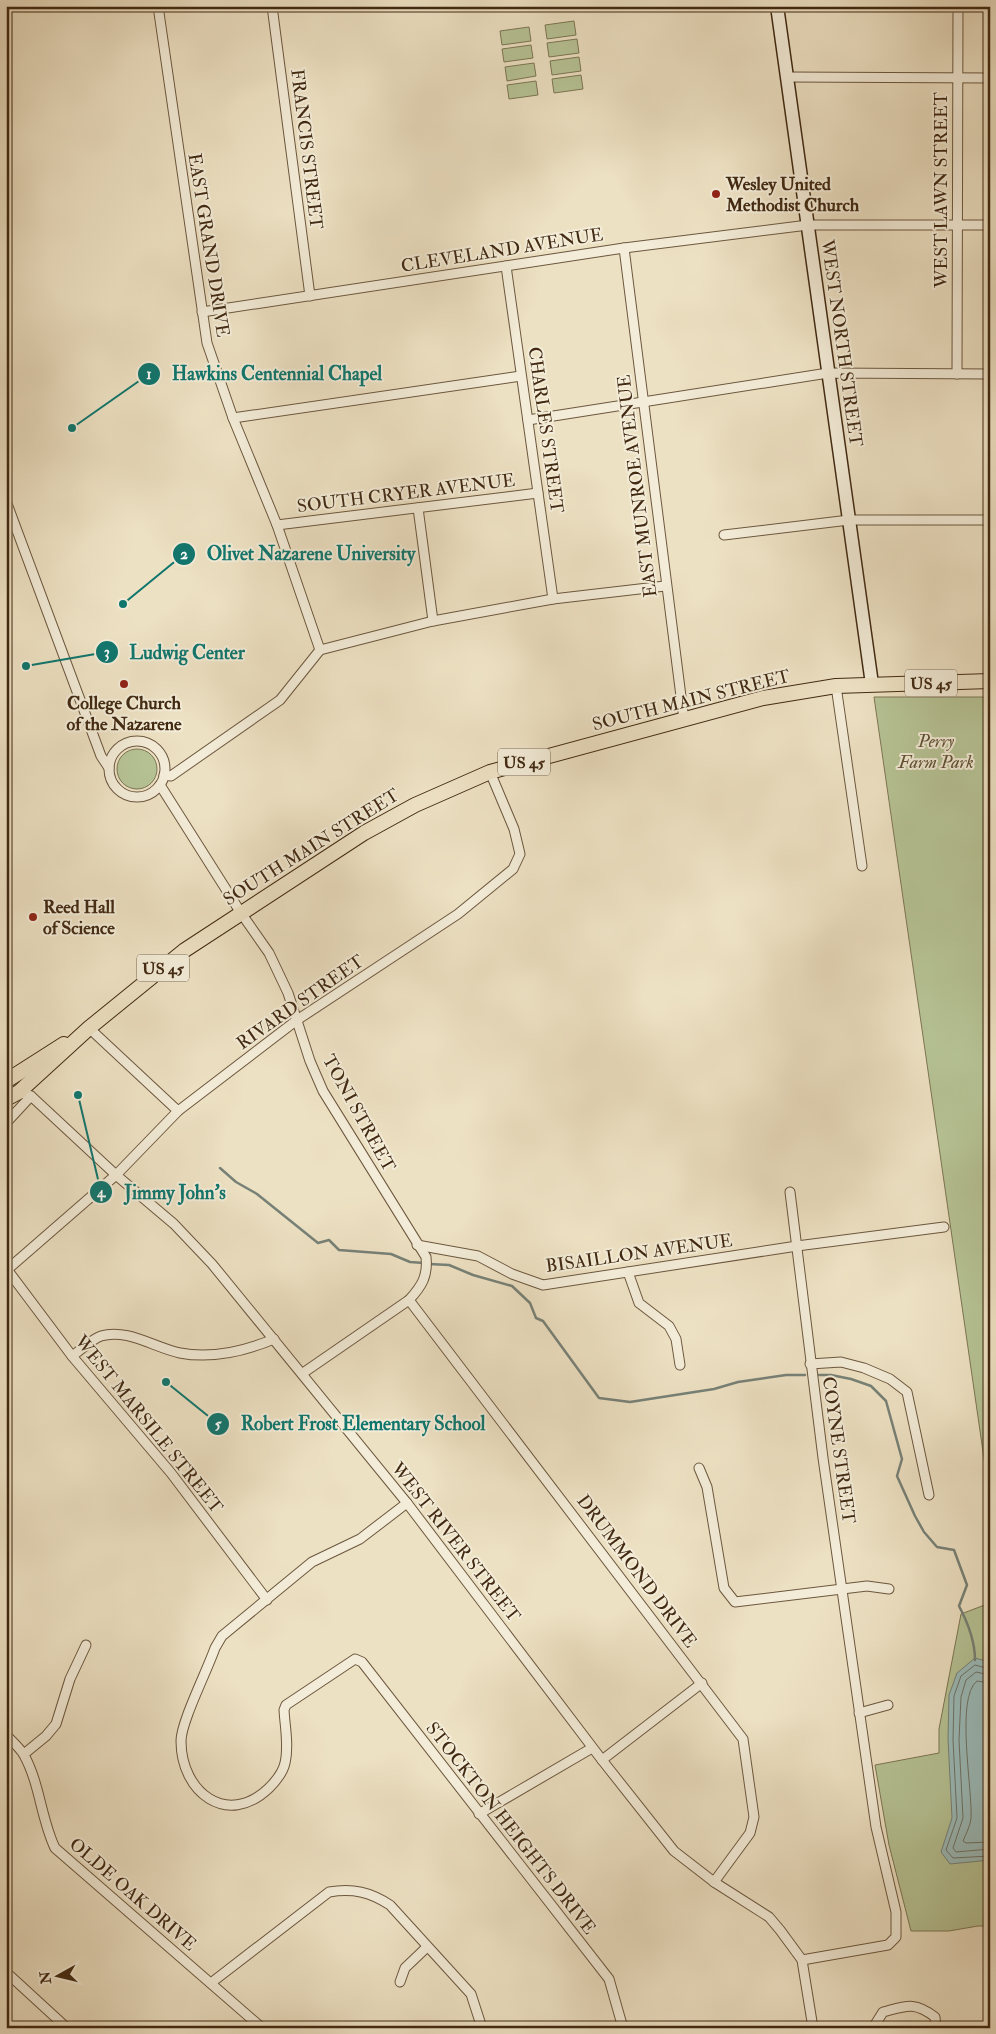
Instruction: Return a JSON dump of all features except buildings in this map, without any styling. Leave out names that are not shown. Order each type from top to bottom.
[{"type":"main road","name":"WEST NORTH STREET","points":[[777,6],[872,684]]},
{"type":"main road","name":"US 45","points":[[872,684],[990,681]]},
{"type":"main road","name":"SOUTH MAIN STREET","points":[[6,1099],[25,1094],[33,1080],[89,1028],[185,950],[364,833],[415,805],[490,772],[764,698],[836,686],[872,684]]},
{"type":"main road","name":"SOUTH MAIN STREET","points":[[6,1082],[89,1028]]},
{"type":"street","name":"EAST GRAND DRIVE","points":[[158,6],[207,343],[234,418],[278,525],[320,650]]},
{"type":"street","name":"FRANCIS STREET","points":[[272,6],[310,296]]},
{"type":"street","name":"WEST LAWN STREET","points":[[957,374],[958,6]]},
{"type":"street","points":[[786,77],[990,78]]},
{"type":"street","name":"CLEVELAND AVENUE","points":[[202,312],[624,248],[808,225],[990,225]]},
{"type":"street","name":"EAST MUNROE AVENUE","points":[[624,248],[665,586],[684,720]]},
{"type":"street","name":"CHARLES STREET","points":[[506,266],[553,599]]},
{"type":"street","points":[[528,420],[828,373],[990,374]]},
{"type":"street","points":[[234,418],[521,376]]},
{"type":"street","name":"SOUTH CRYER AVENUE","points":[[278,525],[538,493]]},
{"type":"street","points":[[6,501],[114,785],[128,796],[146,796],[160,785],[164,775],[162,757],[150,744],[140,741],[122,745],[111,759],[109,768]]},
{"type":"street","points":[[418,508],[434,621]]},
{"type":"street","points":[[724,535],[849,520],[990,520]]},
{"type":"street","points":[[164,775],[171,776],[280,700],[320,650],[434,621],[553,599],[665,586]]},
{"type":"street","points":[[836,686],[862,866]]},
{"type":"street","name":"RIVARD STREET","points":[[7,1268],[116,1175],[178,1111],[297,1020],[458,914],[513,869],[520,854],[514,829],[490,772]]},
{"type":"street","name":"TONI STREET","points":[[160,785],[241,913],[269,953],[297,1020],[310,1061],[324,1091],[417,1244]]},
{"type":"street","points":[[89,1028],[178,1111]]},
{"type":"street","name":"SOUTH MAIN STREET","points":[[6,1123],[25,1094]]},
{"type":"street","name":"WEST RIVER STREET","points":[[25,1094],[174,1224],[212,1264],[407,1503],[592,1748],[674,1851],[714,1882],[769,1917],[802,1960],[813,2028]]},
{"type":"street","name":"COYNE STREET","points":[[790,1192],[810,1364],[859,1713],[876,1827],[896,1912],[896,1936],[888,1945],[802,1960]]},
{"type":"street","name":"BISAILLON AVENUE","points":[[417,1244],[478,1256],[512,1274],[543,1285],[797,1246],[944,1227]]},
{"type":"street","points":[[302,1373],[409,1300],[422,1286],[427,1268],[424,1253],[417,1244]]},
{"type":"street","name":"WEST MARSILE STREET","points":[[7,1268],[72,1356],[171,1473],[268,1600]]},
{"type":"street","points":[[628,1272],[639,1302],[669,1326],[676,1339],[680,1365]]},
{"type":"street","name":"DRUMMOND DRIVE","points":[[409,1300],[743,1739],[754,1817],[750,1832],[714,1882]]},
{"type":"street","points":[[72,1356],[101,1336],[125,1335],[180,1353],[206,1355],[236,1352],[274,1339]]},
{"type":"street","points":[[810,1364],[841,1362],[864,1368],[890,1379],[907,1392],[929,1495]]},
{"type":"street","points":[[699,1468],[708,1487],[724,1588],[735,1602],[867,1586],[889,1589]]},
{"type":"street","points":[[268,1600],[312,1562],[360,1539],[407,1503]]},
{"type":"street","name":"STOCKTON HEIGHTS DRIVE","points":[[268,1600],[222,1636],[214,1648],[187,1718],[181,1739],[183,1759],[188,1775],[197,1790],[211,1801],[226,1805],[243,1803],[260,1797],[274,1784],[285,1764],[284,1710],[286,1705],[355,1659],[362,1662],[609,1979],[623,2028]]},
{"type":"street","points":[[24,1754],[46,1736],[56,1724],[70,1679],[86,1645]]},
{"type":"street","points":[[602,1760],[702,1683]]},
{"type":"street","points":[[859,1713],[888,1705]]},
{"type":"street","name":"OLDE OAK DRIVE","points":[[6,1735],[24,1754],[37,1786],[48,1834],[55,1848],[261,2027]]},
{"type":"street","points":[[479,1814],[592,1748]]},
{"type":"street","points":[[211,1983],[329,1892],[344,1889],[373,1894],[390,1904],[471,1994],[482,2028]]},
{"type":"street","points":[[400,1982],[405,1968],[428,1947]]},
{"type":"street","points":[[6,1972],[67,2028]]},
{"type":"street","points":[[873,2028],[882,2012],[912,2004],[924,2009],[935,2017],[936,2028]]},
{"type":"green space","points":[[574,21],[576,35],[547,39],[545,25]]},
{"type":"green space","points":[[529,27],[531,41],[502,45],[500,31]]},
{"type":"green space","points":[[577,39],[579,53],[549,57],[547,43]]},
{"type":"green space","points":[[531,45],[533,58],[504,62],[502,49]]},
{"type":"green space","points":[[579,57],[581,71],[552,75],[550,61]]},
{"type":"green space","points":[[534,63],[536,76],[507,81],[505,67]]},
{"type":"green space","points":[[581,75],[583,89],[554,93],[552,79]]},
{"type":"green space","points":[[536,81],[538,95],[509,99],[507,85]]},
{"type":"green space","name":"Perry Farm Park","points":[[874,697],[990,697],[990,1500]]},
{"type":"green space","points":[[137,749],[151,755],[157,769],[151,783],[137,789],[123,783],[117,769],[123,755]]},
{"type":"green space","points":[[990,1603],[990,1926],[949,1931],[911,1931],[889,1845],[875,1765],[939,1753],[939,1729],[961,1614]]},
{"type":"water","points":[[975,1658],[986,1661],[990,1668],[990,1860],[950,1864],[941,1852],[952,1818],[948,1739],[949,1695],[957,1673]]},
{"type":"waterway","points":[[220,1168],[236,1182],[257,1194],[318,1243],[329,1240],[339,1250],[391,1254],[410,1262],[424,1263]]},
{"type":"waterway","points":[[429,1264],[449,1265],[473,1275],[512,1286],[530,1303],[536,1318],[543,1321],[599,1398],[630,1402],[714,1389],[738,1382],[786,1375],[805,1375]]},
{"type":"waterway","points":[[814,1375],[831,1375],[871,1386],[886,1401],[902,1459],[897,1476],[924,1532],[937,1547],[954,1550],[967,1585],[959,1606],[970,1632],[975,1660]]},
{"type":"place","name":"Wesley United Methodist Church","points":[[716,194]]},
{"type":"place","name":"Hawkins Centennial Chapel","points":[[72,428]]},
{"type":"place","name":"Olivet Nazarene University","points":[[123,604]]},
{"type":"place","name":"Ludwig Center","points":[[26,666]]},
{"type":"place","name":"College Church of the Nazarene","points":[[124,684]]},
{"type":"place","name":"Reed Hall of Science","points":[[33,917]]},
{"type":"place","name":"Jimmy John's","points":[[78,1095]]},
{"type":"place","name":"Robert Frost Elementary School","points":[[166,1382]]}]
